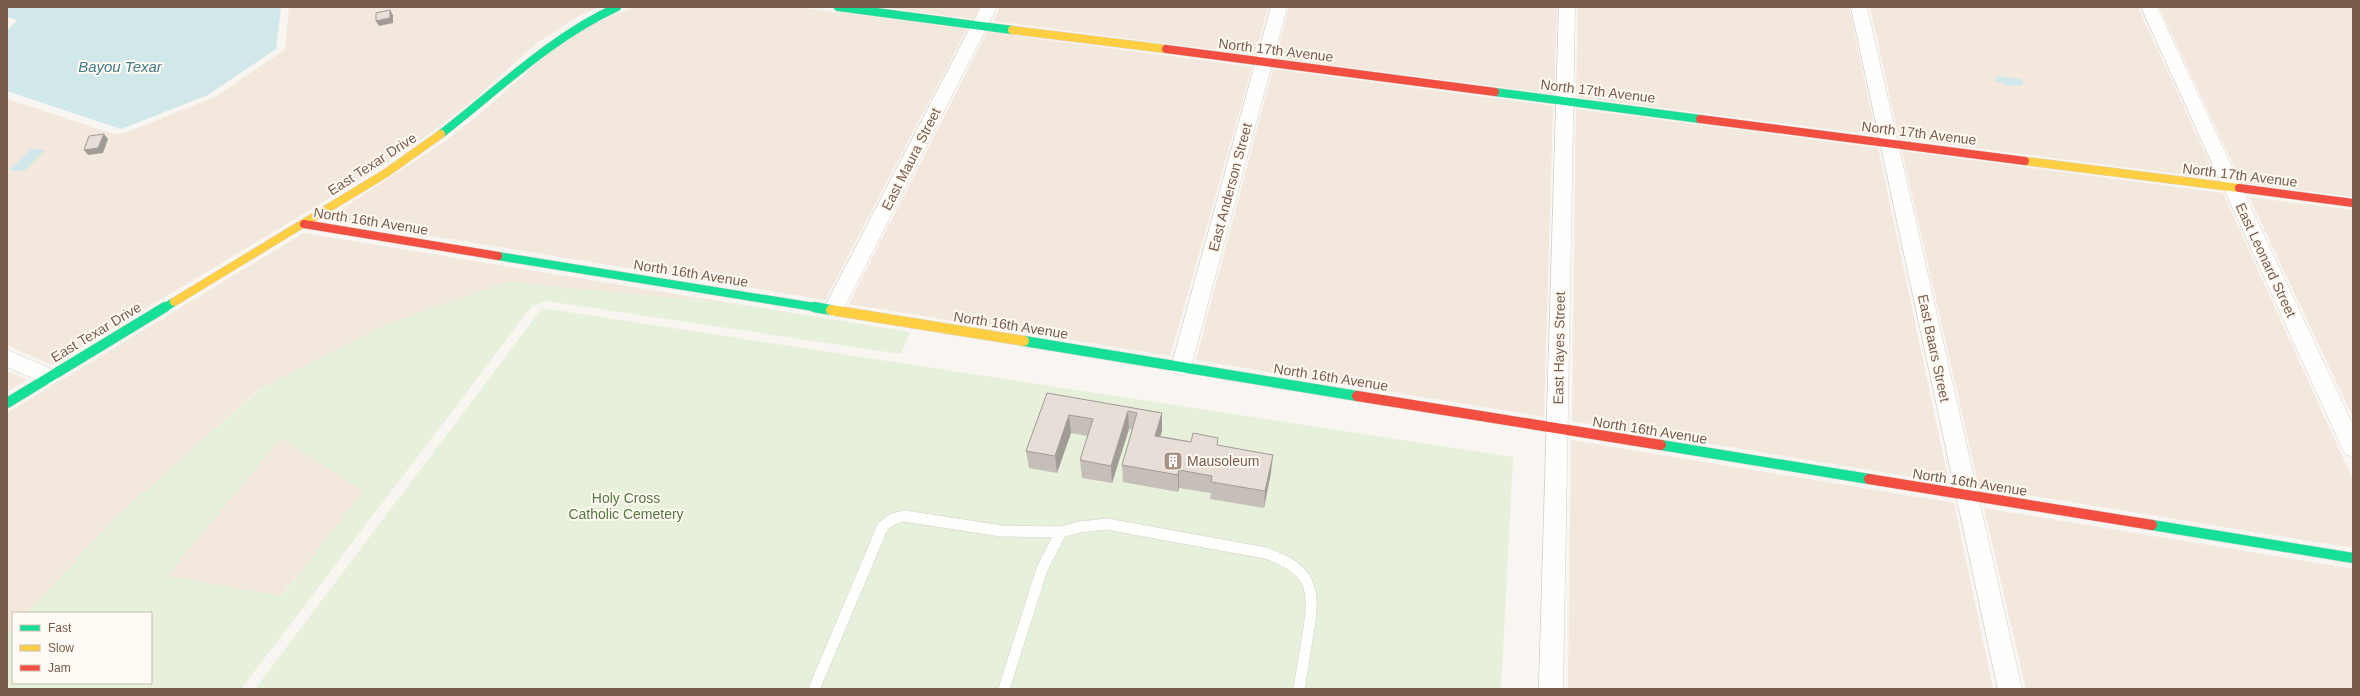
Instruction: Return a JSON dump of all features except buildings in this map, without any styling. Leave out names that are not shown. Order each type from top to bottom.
[{"type":"street","name":"East Texar Drive","points":[[7,403],[386,174],[436,139],[480,104],[545,45],[585,20],[617,7]]},
{"type":"street","name":"North 17th Avenue","points":[[838,7],[2353,203]]},
{"type":"street","name":"East Maura Street","points":[[832,310],[989,7]]},
{"type":"street","name":"East Anderson Street","points":[[1181,367],[1279,7]]},
{"type":"street","name":"East Hayes Street","points":[[1551,689],[1567,7]]},
{"type":"street","name":"East Baars Street","points":[[1859,7],[2010,689]]},
{"type":"street","name":"East Leonard Street","points":[[2149,7],[2353,448]]},
{"type":"street","name":"North 16th Avenue","points":[[304,224],[2353,558]]},
{"type":"street","points":[[7,358],[49,377]]},
{"type":"lane","points":[[814,689],[883,526],[893,519],[904,516],[1004,532],[1037,534],[1062,532],[1080,527],[1107,524],[1265,553],[1282,558],[1297,567],[1306,578],[1312,592],[1313,606],[1299,689]]},
{"type":"lane","points":[[1004,689],[1042,569],[1048,553],[1062,532]]},
{"type":"shaded area","points":[[289,7],[600,7],[579,16],[537,43],[471,102],[428,135],[378,169],[52,365],[7,345],[7,99],[114,134],[125,133],[215,97],[283,51],[285,47]]},
{"type":"shaded area","points":[[635,7],[795,7],[967,29],[825,300],[326,219],[444,142],[488,107],[554,48],[591,24]]},
{"type":"shaded area","points":[[882,7],[979,7],[973,19]]},
{"type":"shaded area","points":[[1000,7],[1268,7],[1255,55],[993,21]]},
{"type":"shaded area","points":[[1289,7],[1557,7],[1554,94],[1276,58]]},
{"type":"shaded area","points":[[1578,7],[1849,7],[1876,135],[1576,97]]},
{"type":"shaded area","points":[[1870,7],[2138,7],[2217,179],[1899,138]]},
{"type":"shaded area","points":[[2159,7],[2353,7],[2353,197],[2242,183]]},
{"type":"shaded area","points":[[987,32],[1252,67],[1170,356],[849,304]]},
{"type":"shaded area","points":[[1273,69],[1553,106],[1544,417],[1196,360]]},
{"type":"shaded area","points":[[1576,109],[1878,148],[1949,483],[1572,421]]},
{"type":"shaded area","points":[[1902,151],[2223,193],[2353,480],[2353,548],[1979,487]]},
{"type":"shaded area","points":[[2249,197],[2353,210],[2353,417]]},
{"type":"shaded area","points":[[304,233],[737,304],[507,282],[387,324],[259,389],[114,519],[28,612],[12,612],[12,629],[7,634],[7,413]]},
{"type":"shaded area","points":[[7,371],[27,380],[7,392]]},
{"type":"shaded area","points":[[281,438],[364,491],[281,596],[166,576]]},
{"type":"shaded area","points":[[1571,440],[1954,503],[1993,689],[1568,689]]},
{"type":"shaded area","points":[[1984,508],[2353,569],[2353,689],[2026,689]]},
{"type":"green space","points":[[507,282],[737,304],[910,332],[901,354],[546,301],[532,306],[241,689],[7,689],[7,634],[12,629],[12,684],[152,684],[152,612],[28,612],[114,519],[260,389],[387,324]],"holes":[[[281,438],[363,491],[282,596],[167,576]]]},
{"type":"green space","name":"Holy Cross Catholic Cemetery","points":[[542,308],[1513,457],[1501,689],[255,689]]},
{"type":"water","name":"Bayou Texar","points":[[7,7],[281,7],[276,49],[208,95],[121,129],[7,91],[7,31],[17,20],[7,17]]},
{"type":"water","points":[[1998,76],[2020,79],[2024,83],[2018,86],[2006,85],[1995,80]]},
{"type":"water","points":[[31,149],[45,150],[24,171],[10,170]]},
{"type":"traffic: fast","points":[[441,134],[525,64],[569,32],[592,18],[617,7]]},
{"type":"traffic: fast","points":[[838,7],[1012,30]]},
{"type":"traffic: fast","points":[[1495,92],[1700,119]]},
{"type":"traffic: fast","points":[[498,256],[831,310]]},
{"type":"traffic: fast","points":[[7,403],[174,302]]},
{"type":"traffic: fast","points":[[1024,341],[1357,396]]},
{"type":"traffic: fast","points":[[1661,445],[1869,479]]},
{"type":"traffic: fast","points":[[2152,525],[2353,558]]},
{"type":"traffic: slow","points":[[1012,30],[1166,49]]},
{"type":"traffic: slow","points":[[174,302],[386,173],[441,134]]},
{"type":"traffic: slow","points":[[2025,161],[2239,188]]},
{"type":"traffic: slow","points":[[831,310],[1024,341]]},
{"type":"traffic: jam","points":[[1166,49],[1495,92]]},
{"type":"traffic: jam","points":[[1700,119],[2025,161]]},
{"type":"traffic: jam","points":[[2239,188],[2353,203]]},
{"type":"traffic: jam","points":[[304,224],[498,256]]},
{"type":"traffic: jam","points":[[1357,396],[1661,445]]},
{"type":"traffic: jam","points":[[1869,479],[2152,525]]},
{"type":"place","name":"Mausoleum","points":[[1173,461]]}]
